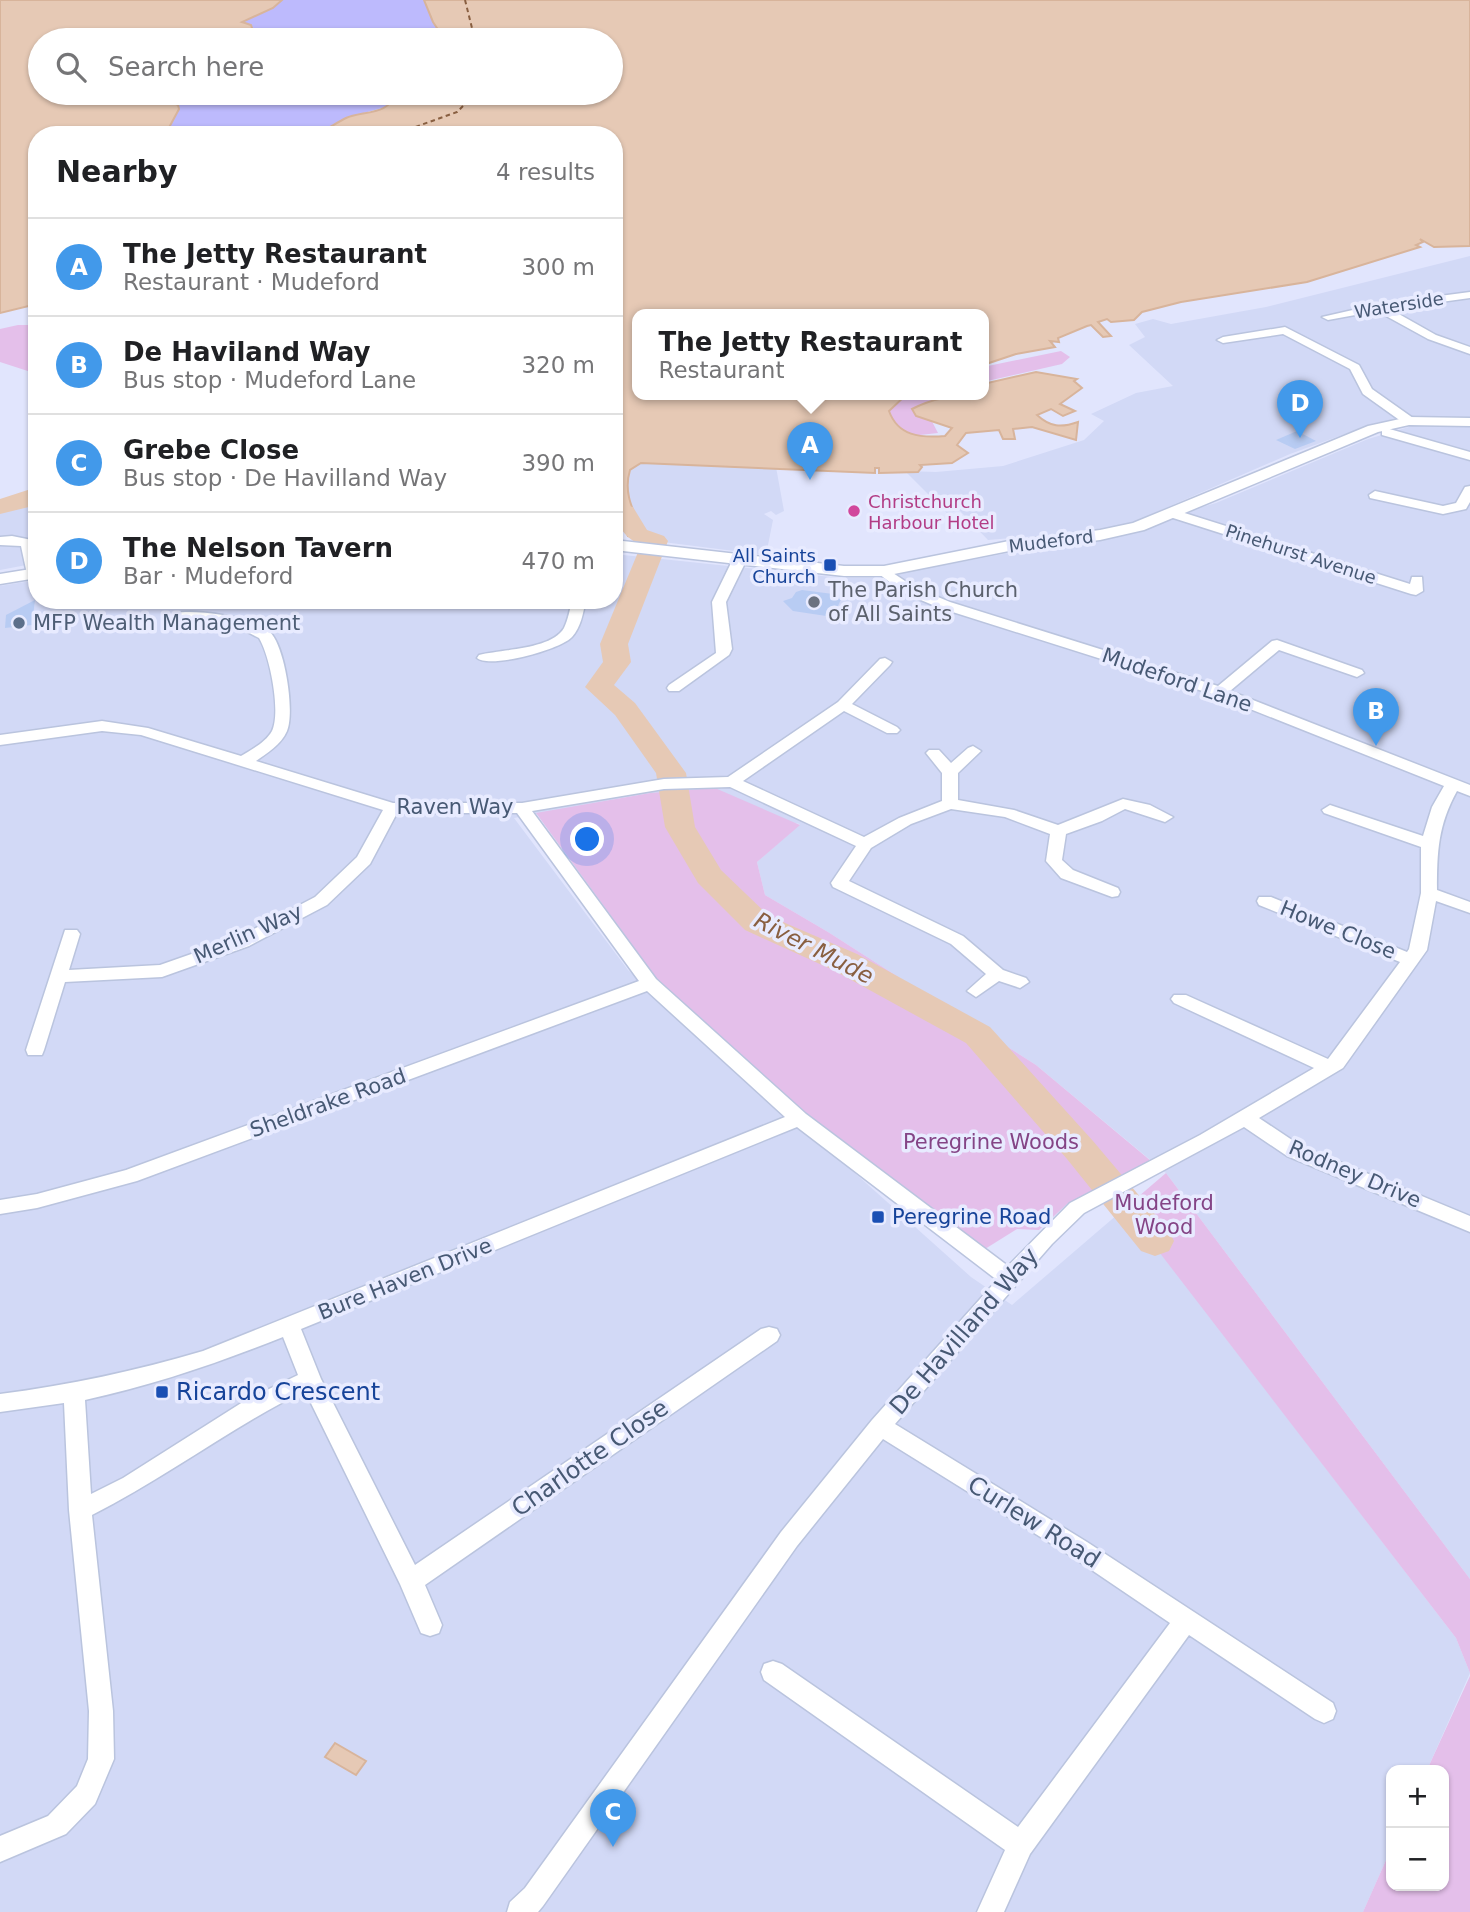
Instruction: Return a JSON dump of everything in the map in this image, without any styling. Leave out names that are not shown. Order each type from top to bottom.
[{"type":"street","name":"Waterside","points":[[1328,317],[1470,295]]},
{"type":"street","points":[[1379,307],[1432,337],[1470,351]]},
{"type":"street","points":[[1223,340],[1285,330],[1355,368],[1367,391],[1409,421]]},
{"type":"street","name":"Mudeford","points":[[623,546],[844,571],[884,571],[1009,546],[1100,535],[1138,527],[1175,514],[1335,443],[1373,429],[1409,421],[1470,422]]},
{"type":"street","points":[[1387,432],[1470,456]]},
{"type":"street","points":[[1380,493],[1443,510],[1461,506],[1470,490]]},
{"type":"street","name":"Pinehurst Avenue","points":[[1175,514],[1416,591],[1417,580]]},
{"type":"street","points":[[0,541],[12,540],[27,544],[28,547]]},
{"type":"street","points":[[674,688],[722,655],[725,649],[719,602],[740,559]]},
{"type":"street","name":"Mudeford Lane","points":[[884,571],[909,590],[945,606],[1220,692],[1470,791]]},
{"type":"street","points":[[0,579],[28,574]]},
{"type":"street","points":[[485,659],[534,649],[564,637],[573,624],[577,609]]},
{"type":"street","points":[[181,616],[251,626],[265,634],[271,645],[284,716],[280,732],[244,762]]},
{"type":"street","points":[[1220,692],[1277,644],[1357,673]]},
{"type":"street","points":[[732,782],[844,705],[885,662]]},
{"type":"street","points":[[844,705],[892,730]]},
{"type":"street","name":"Raven Way","points":[[0,740],[102,726],[143,731],[392,808],[523,808],[664,784],[732,782],[865,845]]},
{"type":"street","points":[[950,772],[973,751]]},
{"type":"street","points":[[934,753],[950,772],[950,804]]},
{"type":"street","name":"De Havilland Way","points":[[520,1912],[534,1897],[789,1539],[880,1426],[1009,1278],[1077,1208],[1245,1118],[1336,1063],[1418,950],[1429,893],[1429,845],[1440,807],[1452,785]]},
{"type":"street","points":[[1020,982],[997,974],[957,940],[839,883],[865,845],[905,821],[950,804],[1008,813],[1058,831],[1096,818],[1123,804],[1144,808],[1165,817]]},
{"type":"street","name":"Merlin Way","points":[[57,977],[162,971],[243,942],[321,901],[364,860],[392,808]]},
{"type":"street","points":[[523,808],[650,983],[799,1119],[1009,1278]]},
{"type":"street","points":[[1330,810],[1429,845]]},
{"type":"street","points":[[1058,831],[1054,861],[1067,874],[1112,892]]},
{"type":"street","points":[[1429,893],[1470,908]]},
{"type":"street","name":"Howe Close","points":[[1265,901],[1411,960]]},
{"type":"street","points":[[35,1051],[71,934]]},
{"type":"street","points":[[976,991],[997,974]]},
{"type":"street","name":"Sheldrake Road","points":[[0,1207],[130,1176],[650,983]]},
{"type":"street","points":[[1180,999],[1329,1067]]},
{"type":"street","name":"Rodney Drive","points":[[1245,1118],[1294,1151],[1470,1224]]},
{"type":"street","name":"Bure Haven Drive","points":[[0,1404],[136,1380],[184,1365],[289,1326],[799,1119]]},
{"type":"street","points":[[289,1326],[310,1379],[411,1581],[430,1625]]},
{"type":"street","name":"Charlotte Close","points":[[411,1581],[769,1335]]},
{"type":"street","points":[[80,1510],[131,1485],[254,1406],[310,1379]]},
{"type":"street","points":[[0,1849],[57,1825],[86,1795],[101,1759],[101,1711],[80,1510],[74,1393]]},
{"type":"street","name":"Curlew Road","points":[[880,1426],[1187,1619],[1324,1711]]},
{"type":"street","points":[[989,1912],[1021,1845],[1187,1619]]},
{"type":"street","points":[[773,1672],[1021,1845]]},
{"type":"shaded area","points":[[0,0],[282,0],[273,8],[242,22],[252,28],[28,28],[28,105],[178,105],[179,109],[170,126],[28,126],[28,306],[0,313]]},
{"type":"shaded area","points":[[424,0],[1470,0],[1470,246],[1434,247],[1420,239],[1423,242],[1416,245],[1420,247],[1307,282],[1181,302],[1142,312],[1134,320],[1111,322],[1107,319],[1098,322],[1111,336],[1103,337],[1091,325],[1058,338],[1059,342],[1050,341],[1055,347],[1016,354],[989,363],[989,309],[632,309],[632,400],[901,400],[889,411],[898,426],[911,434],[936,437],[945,436],[952,428],[916,416],[912,409],[936,400],[989,400],[989,383],[1036,372],[1077,379],[1074,381],[1082,388],[1060,404],[1075,411],[1063,416],[1051,409],[1037,415],[1056,425],[1078,422],[1076,440],[1032,427],[1013,429],[1015,439],[1003,439],[999,430],[966,433],[957,445],[968,453],[952,463],[920,465],[922,467],[918,472],[879,473],[879,468],[875,468],[875,473],[641,463],[630,470],[630,501],[642,531],[665,542],[628,536],[623,524],[623,126],[331,126],[346,118],[388,105],[623,105],[623,28],[437,28]]},
{"type":"shaded area","points":[[1470,256],[1470,418],[1375,423],[1290,454],[1131,523],[1106,530],[988,540],[960,511],[947,513],[905,471],[936,472],[1003,466],[1084,440],[1104,421],[1091,414],[1136,393],[1173,386],[1129,345],[1145,337],[1135,324],[1153,319],[1171,324],[1266,307]]},
{"type":"shaded area","points":[[1419,424],[1470,425],[1470,1579],[1166,1173],[1036,1065],[828,932],[765,895],[757,862],[800,824],[650,793],[514,818],[628,970],[971,1277],[1012,1305],[1118,1214],[1136,1222],[1191,1292],[1456,1638],[1470,1673],[1429,1765],[1386,1765],[1386,1860],[1363,1912],[0,1912],[0,586],[28,581],[28,609],[623,609],[623,555],[841,578],[875,578],[1099,536],[1216,503],[1368,439]]},
{"type":"shaded area","points":[[637,460],[776,467],[784,511],[776,515],[771,511],[764,514],[773,520],[766,555],[655,541],[638,535],[625,501],[626,467]]},
{"type":"shaded area","points":[[27,500],[28,565],[0,570],[0,508]]},
{"type":"shaded area","points":[[335,1743],[366,1761],[356,1775],[325,1757]]},
{"type":"green space","points":[[28,325],[28,371],[0,362],[0,329]]},
{"type":"green space","points":[[1061,351],[1070,357],[1062,364],[989,381],[989,366]]},
{"type":"green space","points":[[889,400],[939,400],[925,408],[938,433],[902,437],[880,420]]},
{"type":"green space","name":"Peregrine Woods","points":[[715,788],[800,825],[757,862],[765,895],[828,932],[1036,1065],[1151,1161],[1067,1204],[1039,1230],[1017,1229],[985,1249],[808,1117],[657,979],[536,813],[650,793]]},
{"type":"green space","name":"Mudeford Wood","points":[[1166,1173],[1470,1579],[1470,1673],[1456,1638],[1136,1222],[1118,1214]]},
{"type":"green space","points":[[1470,1676],[1470,1912],[1363,1912],[1386,1860],[1386,1891],[1449,1891],[1449,1765],[1429,1765]]},
{"type":"sand","points":[[257,0],[424,0],[437,28],[237,28]]},
{"type":"sand","points":[[175,105],[387,105],[334,126],[165,126]]},
{"type":"building","points":[[1297,431],[1316,441],[1295,449],[1276,440]]},
{"type":"building","name":"The Parish Church of All Saints","points":[[802,590],[843,595],[833,617],[793,611],[783,601]]},
{"type":"building","points":[[28,604],[28,609],[34,609],[32,625],[5,628],[6,615]]},
{"type":"waterway","points":[[0,507],[28,499]]},
{"type":"waterway","name":"River Mude","points":[[624,512],[638,535],[655,541],[614,644],[617,662],[599,687],[625,709],[671,773],[680,827],[709,876],[757,923],[845,962],[978,1035],[1080,1150],[1155,1241]]},
{"type":"ferry route","points":[[465,0],[472,28]]},
{"type":"ferry route","points":[[418,126],[457,112],[464,105]]},
{"type":"place","name":"The Nelson Tavern","points":[[1300,438]]},
{"type":"place","name":"The Jetty Restaurant","points":[[810,480]]},
{"type":"place","name":"Christchurch Harbour Hotel","points":[[854,511]]},
{"type":"place","name":"All Saints Church","points":[[830,565]]},
{"type":"place","name":"The Parish Church of All Saints","points":[[814,602]]},
{"type":"place","name":"MFP Wealth Management","points":[[19,623]]},
{"type":"place","name":"De Haviland Way","points":[[1376,746]]},
{"type":"place","name":"Peregrine Road","points":[[878,1217]]},
{"type":"place","name":"Ricardo Crescent","points":[[162,1392]]},
{"type":"place","name":"Grebe Close","points":[[613,1847]]}]
